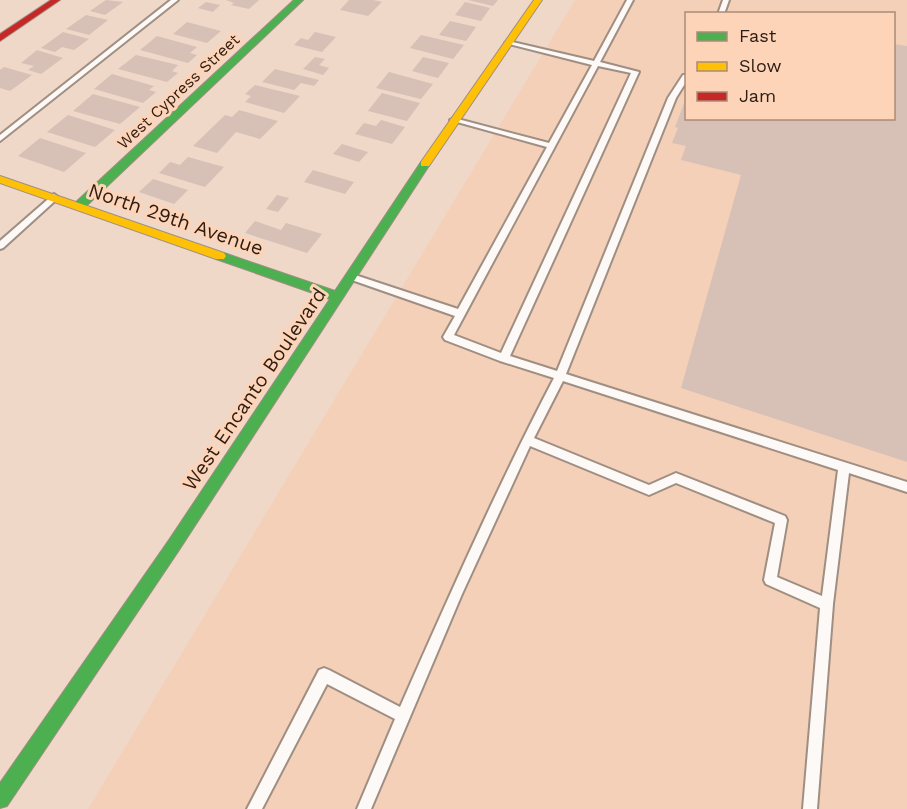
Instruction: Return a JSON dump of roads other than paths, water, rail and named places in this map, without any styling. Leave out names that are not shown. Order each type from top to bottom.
[{"type":"street","points":[[0,38],[56,0]]},
{"type":"street","name":"West Cypress Street","points":[[79,206],[299,0]]},
{"type":"street","name":"West Encanto Boulevard","points":[[0,799],[174,545],[454,120],[538,0]]},
{"type":"street","name":"North 29th Avenue","points":[[0,179],[338,297]]},
{"type":"lane","points":[[0,139],[175,0]]},
{"type":"lane","points":[[630,0],[448,337],[504,358],[907,487]]},
{"type":"lane","points":[[504,358],[635,72],[508,43]]},
{"type":"lane","points":[[364,809],[390,745],[527,440],[560,376],[672,98],[685,80]]},
{"type":"lane","points":[[454,120],[552,146]]},
{"type":"lane","points":[[0,246],[54,197]]},
{"type":"lane","points":[[352,277],[461,314]]},
{"type":"lane","points":[[527,440],[649,490],[676,478],[781,520],[770,580],[827,604]]},
{"type":"lane","points":[[810,809],[827,604],[844,467]]},
{"type":"lane","points":[[254,809],[324,675],[403,716]]}]
